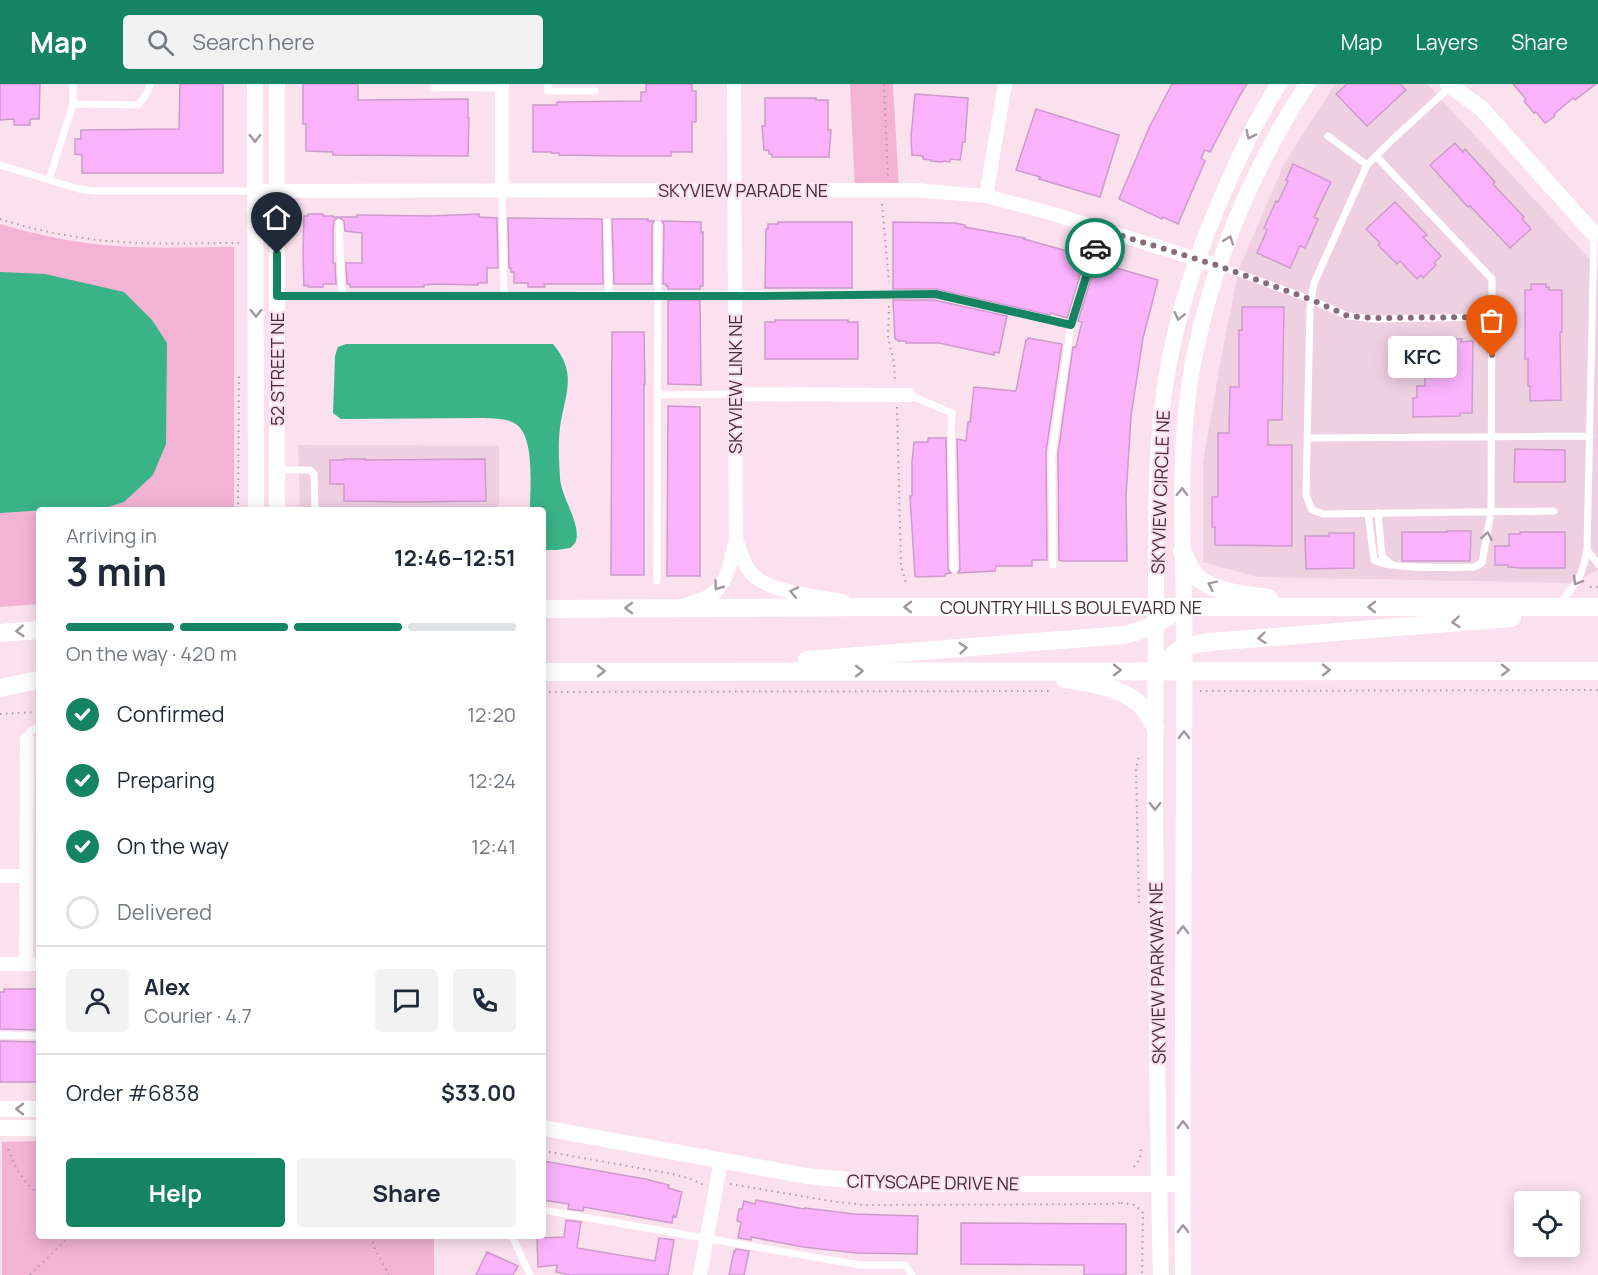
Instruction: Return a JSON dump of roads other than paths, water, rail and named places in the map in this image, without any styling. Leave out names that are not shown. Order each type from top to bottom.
[{"type":"main road","points":[[1182,551],[1196,576],[1214,588],[1330,607]]},
{"type":"main road","name":"COUNTRY HILLS BOULEVARD NE","points":[[546,609],[872,607],[1156,616],[1184,607],[1557,607],[1598,609]]},
{"type":"main road","points":[[546,614],[583,608]]},
{"type":"main road","points":[[1155,670],[1184,646],[1598,609]]},
{"type":"main road","points":[[674,671],[1124,635],[1143,630],[1156,616]]},
{"type":"main road","points":[[0,633],[36,630]]},
{"type":"main road","points":[[1010,670],[1092,684],[1118,691],[1138,702],[1155,726]]},
{"type":"main road","points":[[546,672],[1598,671]]},
{"type":"main road","points":[[0,688],[36,681]]},
{"type":"main road","points":[[0,695],[36,693]]},
{"type":"street","name":"52 STREET NE","points":[[255,84],[256,507]]},
{"type":"street","name":"52 STREET NE","points":[[277,84],[277,507]]},
{"type":"street","name":"SKYVIEW LINK NE","points":[[674,608],[712,594],[721,586],[736,539],[734,84]]},
{"type":"street","points":[[986,196],[1005,84]]},
{"type":"street","name":"SKYVIEW CIRCLE NE","points":[[1155,670],[1157,465],[1162,408],[1171,351],[1183,302],[1215,211],[1263,108],[1279,84]]},
{"type":"street","name":"SKYVIEW CIRCLE NE","points":[[1184,670],[1182,490],[1187,406],[1195,355],[1219,266],[1237,216],[1283,120],[1307,84]]},
{"type":"street","points":[[1469,84],[1480,108]]},
{"type":"street","points":[[1450,85],[1480,108],[1594,234]]},
{"type":"street","points":[[501,86],[502,190]]},
{"type":"street","name":"SKYVIEW PARADE NE","points":[[255,191],[915,190],[986,196],[1050,213],[1219,266]]},
{"type":"street","points":[[734,394],[903,395]]},
{"type":"street","name":"SKYVIEW LINK NE","points":[[736,539],[745,564],[762,582],[778,589],[872,607]]},
{"type":"street","name":"SKYVIEW PARKWAY NE","points":[[1155,670],[1161,1275]]},
{"type":"street","name":"SKYVIEW PARKWAY NE","points":[[1184,670],[1184,1275]]},
{"type":"street","points":[[0,964],[33,964],[26,876],[27,739]]},
{"type":"street","points":[[0,876],[26,876]]},
{"type":"street","points":[[0,1109],[36,1109]]},
{"type":"street","points":[[0,1128],[36,1128]]},
{"type":"street","name":"CITYSCAPE DRIVE NE","points":[[546,1129],[807,1176],[891,1184],[1183,1184]]},
{"type":"street","points":[[700,1275],[721,1160]]},
{"type":"lane","points":[[49,180],[73,104],[73,84]]},
{"type":"lane","points":[[73,104],[138,105],[150,84]]},
{"type":"lane","points":[[548,84],[548,91],[595,91]]},
{"type":"lane","points":[[1450,85],[1367,165],[1314,282],[1306,495],[1312,510],[1323,514],[1554,511]]},
{"type":"lane","points":[[433,88],[501,86]]},
{"type":"lane","points":[[1328,136],[1367,165]]},
{"type":"lane","points":[[1368,514],[1374,560],[1379,563],[1393,566],[1473,567],[1482,563],[1491,512],[1492,279],[1376,156]]},
{"type":"lane","points":[[0,165],[79,189],[94,191],[255,191]]},
{"type":"lane","points":[[502,190],[504,296]]},
{"type":"lane","points":[[608,222],[609,296]]},
{"type":"lane","points":[[339,223],[342,296]]},
{"type":"lane","points":[[657,581],[658,225]]},
{"type":"lane","points":[[1053,565],[1052,453],[1071,325],[1100,229]]},
{"type":"lane","points":[[1557,607],[1579,581],[1587,550],[1594,234]]},
{"type":"lane","points":[[1219,266],[1312,300],[1348,316],[1375,318],[1492,317]]},
{"type":"lane","points":[[277,296],[935,294],[1071,325]]},
{"type":"lane","points":[[658,395],[734,394]]},
{"type":"lane","points":[[903,395],[952,413],[954,569]]},
{"type":"lane","points":[[1308,438],[1590,436]]},
{"type":"lane","points":[[277,470],[310,470],[314,474],[315,507]]},
{"type":"lane","points":[[1378,513],[1382,556],[1393,566]]},
{"type":"lane","points":[[1587,550],[1598,564]]},
{"type":"lane","points":[[27,739],[30,731],[36,728]]},
{"type":"lane","points":[[0,1035],[36,1036]]},
{"type":"lane","points":[[546,1211],[860,1265],[905,1265],[912,1275]]},
{"type":"lane","points":[[513,1239],[530,1275]]},
{"type":"place","name":"KFC","points":[[1492,357]]}]
